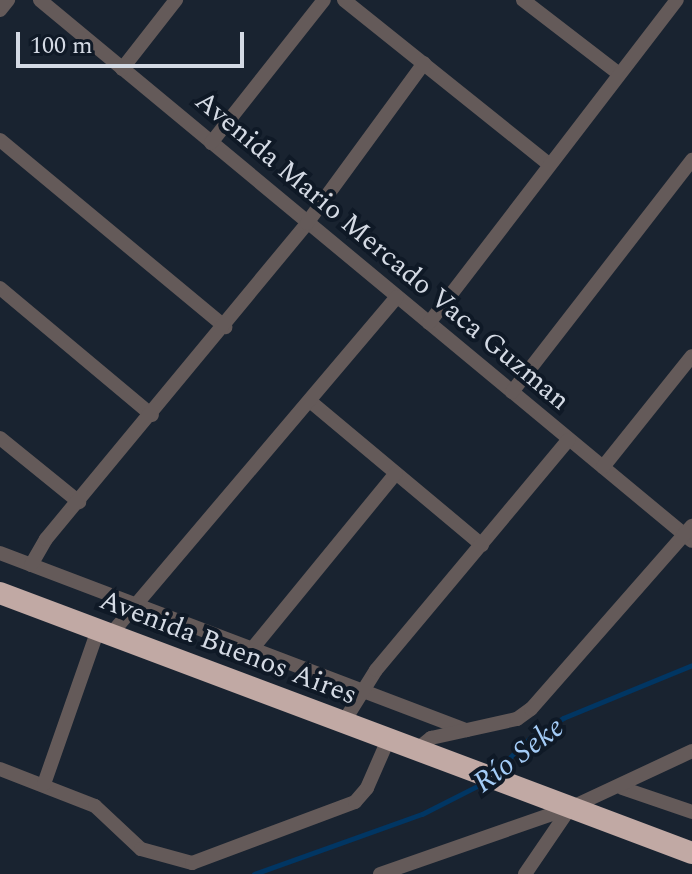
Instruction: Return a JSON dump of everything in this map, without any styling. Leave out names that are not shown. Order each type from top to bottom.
[{"type":"highway","name":"Avenida Buenos Aires","points":[[0,593],[570,808]]},
{"type":"highway","points":[[570,808],[692,853]]},
{"type":"street","points":[[0,10],[8,0]]},
{"type":"street","name":"Avenida Mario Mercado Vaca Guzman","points":[[40,0],[568,440],[690,534]]},
{"type":"street","points":[[122,69],[176,0]]},
{"type":"street","points":[[211,143],[324,0]]},
{"type":"street","points":[[344,0],[549,164]]},
{"type":"street","points":[[523,0],[619,74]]},
{"type":"street","points":[[429,323],[677,0]]},
{"type":"street","points":[[31,565],[46,539],[225,327],[307,223],[424,63]]},
{"type":"street","points":[[0,140],[225,327]]},
{"type":"street","points":[[512,392],[692,160]]},
{"type":"street","points":[[0,288],[152,415]]},
{"type":"street","points":[[44,784],[104,632],[133,607],[311,402],[397,297]]},
{"type":"street","points":[[603,467],[692,356]]},
{"type":"street","points":[[311,402],[482,545]]},
{"type":"street","points":[[0,438],[79,502]]},
{"type":"street","points":[[343,723],[364,689],[568,440]]},
{"type":"street","points":[[252,649],[396,473]]},
{"type":"street","points":[[425,754],[431,738],[517,719],[531,709],[690,534]]},
{"type":"street","points":[[0,553],[133,607],[364,689],[467,730]]},
{"type":"street","points":[[0,769],[95,806],[141,849],[192,863],[355,802],[388,740]]},
{"type":"street","points":[[380,874],[622,788],[692,751]]},
{"type":"street","points":[[622,788],[692,812]]},
{"type":"street","points":[[525,874],[570,808]]},
{"type":"waterway","name":"Río Seke","points":[[495,772],[530,738],[563,718],[692,665]]},
{"type":"waterway","name":"Río Seke","points":[[254,874],[422,814],[485,782]]}]
